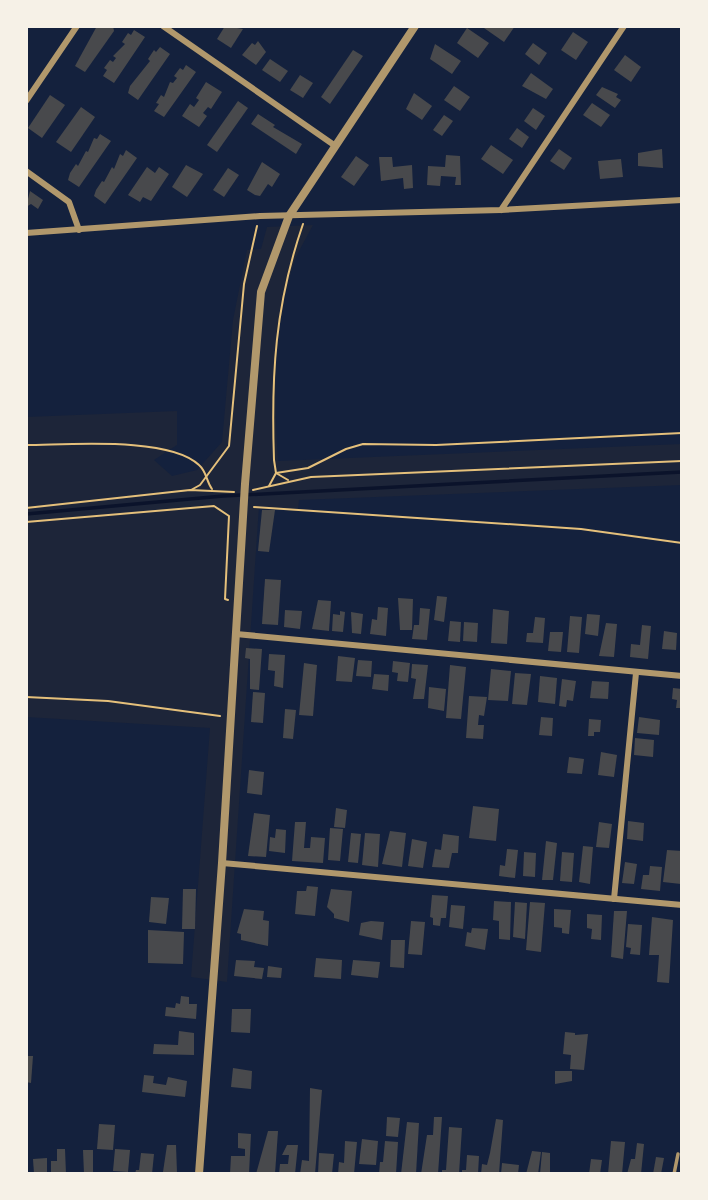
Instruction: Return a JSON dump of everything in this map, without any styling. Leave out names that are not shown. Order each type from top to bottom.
[{"type":"street","points":[[26,101],[77,26]]},
{"type":"street","points":[[163,26],[334,145]]},
{"type":"street","points":[[199,1174],[261,292],[289,216],[415,26]]},
{"type":"street","points":[[501,210],[624,26]]},
{"type":"street","points":[[26,171],[69,202],[79,230]]},
{"type":"street","points":[[26,233],[260,216],[501,210],[682,200]]},
{"type":"street","points":[[236,634],[682,676]]},
{"type":"street","points":[[614,899],[636,673]]},
{"type":"street","points":[[222,863],[682,905]]},
{"type":"lane","points":[[674,1174],[678,1154]]},
{"type":"lane","points":[[675,1167],[682,1169]]},
{"type":"path","points":[[268,487],[276,473],[272,409],[276,330],[287,272],[306,215]]},
{"type":"path","points":[[190,490],[207,476],[225,452],[231,437],[242,297],[260,216]]},
{"type":"path","points":[[276,473],[308,468],[346,449],[363,444],[436,445],[682,433]]},
{"type":"path","points":[[26,445],[153,447],[187,457],[199,465],[212,490]]},
{"type":"path","points":[[247,488],[268,487],[311,477],[682,461]]},
{"type":"path","points":[[276,473],[289,481]]},
{"type":"path","points":[[26,508],[190,490],[230,492]]},
{"type":"path","points":[[244,504],[581,529],[682,543]]},
{"type":"path","points":[[26,522],[214,506],[229,516],[225,599],[238,604]]},
{"type":"path","points":[[26,698],[108,701],[231,718]]},
{"type":"shaded area","points":[[313,225],[294,263],[281,316],[276,364],[278,461],[682,444],[682,485],[299,500],[298,511],[259,506],[227,982],[191,977],[210,728],[26,717],[26,417],[177,411],[177,445],[154,460],[172,476],[197,470],[222,442],[233,320],[247,250],[261,249],[267,227]]},
{"type":"building","points":[[97,26],[113,26],[114,31],[85,72],[75,66]]},
{"type":"building","points":[[225,26],[243,29],[231,48],[217,39]]},
{"type":"building","points":[[515,26],[504,42],[484,28]]},
{"type":"building","points":[[467,28],[489,43],[478,58],[457,43]]},
{"type":"building","points":[[134,30],[145,37],[114,83],[103,76],[107,70],[104,68],[110,60],[113,62],[116,58],[113,56],[125,44],[122,42],[128,33],[131,35]]},
{"type":"building","points":[[573,32],[588,42],[576,60],[561,50]]},
{"type":"building","points":[[258,41],[266,52],[256,65],[242,55],[252,43],[255,45]]},
{"type":"building","points":[[533,43],[547,53],[539,65],[525,54]]},
{"type":"building","points":[[435,44],[461,61],[452,74],[430,59]]},
{"type":"building","points":[[160,47],[170,54],[138,100],[128,93],[130,86],[150,61],[148,59],[154,50],[156,52]]},
{"type":"building","points":[[353,50],[363,56],[330,104],[321,97]]},
{"type":"building","points":[[625,55],[641,67],[631,82],[614,70]]},
{"type":"building","points":[[270,59],[288,71],[280,82],[262,70]]},
{"type":"building","points":[[186,65],[196,72],[164,117],[154,111],[159,104],[156,103],[161,95],[164,97],[170,82],[173,83],[177,78],[174,76],[180,68],[183,70]]},
{"type":"building","points":[[531,73],[553,89],[546,99],[522,86]]},
{"type":"building","points":[[300,75],[313,83],[303,98],[290,90]]},
{"type":"building","points":[[206,82],[222,92],[211,109],[208,107],[203,113],[207,116],[199,127],[182,116],[190,104],[194,107],[199,100],[196,98]]},
{"type":"building","points":[[454,86],[470,97],[460,111],[444,100]]},
{"type":"building","points":[[602,87],[618,94],[616,97],[621,100],[615,108],[596,95]]},
{"type":"building","points":[[414,93],[432,106],[422,120],[406,109]]},
{"type":"building","points":[[50,95],[65,105],[42,138],[28,128]]},
{"type":"building","points":[[238,101],[248,108],[217,152],[207,145]]},
{"type":"building","points":[[592,103],[610,115],[601,127],[583,115]]},
{"type":"building","points":[[81,107],[95,117],[71,152],[56,142]]},
{"type":"building","points":[[533,108],[545,116],[536,130],[524,121]]},
{"type":"building","points":[[258,114],[275,125],[273,127],[302,144],[296,154],[251,124]]},
{"type":"building","points":[[444,115],[453,121],[442,136],[433,130]]},
{"type":"building","points":[[517,128],[529,137],[522,148],[509,139]]},
{"type":"building","points":[[100,134],[111,141],[79,187],[68,180],[70,173],[76,164],[78,166],[86,151],[88,152],[94,138],[97,139]]},
{"type":"building","points":[[491,145],[513,160],[503,174],[481,159]]},
{"type":"building","points":[[559,149],[572,158],[564,170],[550,161]]},
{"type":"building","points":[[662,149],[663,168],[638,166],[638,153]]},
{"type":"building","points":[[126,150],[137,158],[105,204],[94,196],[96,190],[112,167],[114,169],[120,154],[123,156]]},
{"type":"building","points":[[446,155],[460,156],[461,185],[455,185],[456,177],[441,176],[440,186],[427,185],[428,166],[445,167]]},
{"type":"building","points":[[356,156],[369,165],[354,186],[341,177]]},
{"type":"building","points":[[379,157],[392,157],[393,167],[412,165],[413,188],[404,189],[403,178],[381,181]]},
{"type":"building","points":[[621,159],[623,177],[600,179],[598,161]]},
{"type":"building","points":[[262,162],[280,174],[272,187],[268,184],[260,196],[247,190]]},
{"type":"building","points":[[186,165],[203,174],[187,197],[172,187]]},
{"type":"building","points":[[147,167],[155,173],[159,167],[169,174],[151,201],[143,197],[140,202],[128,195]]},
{"type":"building","points":[[228,168],[239,175],[224,197],[213,190]]},
{"type":"building","points":[[30,191],[43,200],[38,209],[31,204],[26,207]]},
{"type":"building","points":[[262,510],[275,510],[269,552],[258,551]]},
{"type":"building","points":[[265,579],[281,580],[278,625],[262,624]]},
{"type":"building","points":[[437,596],[447,597],[444,622],[434,620]]},
{"type":"building","points":[[398,598],[413,599],[412,630],[400,630]]},
{"type":"building","points":[[318,600],[331,601],[329,631],[312,629]]},
{"type":"building","points":[[378,607],[388,608],[386,636],[370,634],[372,619],[377,620]]},
{"type":"building","points":[[420,608],[430,609],[427,640],[412,639],[414,625],[419,625]]},
{"type":"building","points":[[493,609],[509,611],[507,644],[491,643]]},
{"type":"building","points":[[285,610],[302,611],[300,629],[284,627]]},
{"type":"building","points":[[340,611],[345,612],[343,632],[332,631],[333,614],[340,615]]},
{"type":"building","points":[[351,612],[363,614],[361,634],[352,633]]},
{"type":"building","points":[[587,614],[600,615],[598,636],[585,634]]},
{"type":"building","points":[[570,616],[582,617],[579,653],[567,652]]},
{"type":"building","points":[[535,617],[545,618],[543,643],[526,642],[527,633],[533,633]]},
{"type":"building","points":[[450,621],[461,622],[460,642],[448,641]]},
{"type":"building","points":[[464,622],[478,623],[477,642],[463,641]]},
{"type":"building","points":[[606,623],[617,624],[614,657],[599,656]]},
{"type":"building","points":[[642,625],[651,626],[648,659],[630,657],[631,644],[640,645]]},
{"type":"building","points":[[664,631],[677,633],[676,650],[662,649]]},
{"type":"building","points":[[550,632],[563,632],[561,652],[548,651]]},
{"type":"building","points":[[246,648],[262,649],[259,690],[250,689],[250,659],[245,658]]},
{"type":"building","points":[[269,654],[285,655],[283,688],[274,686],[275,671],[268,670]]},
{"type":"building","points":[[338,656],[355,658],[352,682],[336,681]]},
{"type":"building","points":[[358,660],[372,661],[371,677],[356,676]]},
{"type":"building","points":[[393,661],[410,663],[408,682],[397,681],[398,673],[392,672]]},
{"type":"building","points":[[304,663],[317,665],[313,716],[299,715]]},
{"type":"building","points":[[412,664],[428,665],[424,699],[413,699],[416,679],[411,678]]},
{"type":"building","points":[[450,665],[466,667],[461,719],[446,718]]},
{"type":"building","points":[[491,669],[511,671],[508,701],[488,700]]},
{"type":"building","points":[[515,673],[531,674],[527,705],[512,704]]},
{"type":"building","points":[[374,674],[389,675],[388,691],[372,689]]},
{"type":"building","points":[[540,676],[557,678],[555,704],[538,702]]},
{"type":"building","points":[[562,679],[576,681],[573,701],[567,700],[566,707],[559,706]]},
{"type":"building","points":[[592,681],[609,682],[608,699],[590,698]]},
{"type":"building","points":[[429,687],[446,689],[444,711],[428,708]]},
{"type":"building","points":[[673,688],[682,689],[682,708],[676,708],[677,700],[672,699]]},
{"type":"building","points":[[253,692],[265,693],[263,723],[251,722]]},
{"type":"building","points":[[469,696],[487,697],[484,716],[479,715],[478,725],[484,725],[483,739],[466,738]]},
{"type":"building","points":[[285,709],[296,710],[293,739],[283,738]]},
{"type":"building","points":[[541,717],[553,718],[552,736],[539,735]]},
{"type":"building","points":[[639,717],[660,720],[659,735],[637,733]]},
{"type":"building","points":[[589,719],[601,720],[600,732],[594,732],[594,736],[588,736]]},
{"type":"building","points":[[635,738],[654,740],[653,757],[634,755]]},
{"type":"building","points":[[601,752],[617,755],[614,777],[598,775]]},
{"type":"building","points":[[569,757],[584,759],[582,774],[567,773]]},
{"type":"building","points":[[249,770],[264,772],[262,795],[247,793]]},
{"type":"building","points":[[473,806],[499,809],[496,841],[469,838]]},
{"type":"building","points":[[336,808],[347,810],[345,828],[334,827]]},
{"type":"building","points":[[254,813],[270,815],[266,857],[248,856]]},
{"type":"building","points":[[628,821],[644,823],[643,841],[627,839]]},
{"type":"building","points":[[295,822],[306,822],[304,848],[310,848],[311,837],[325,838],[323,863],[292,861]]},
{"type":"building","points":[[599,822],[612,824],[609,848],[596,847]]},
{"type":"building","points":[[330,828],[343,829],[340,861],[328,860]]},
{"type":"building","points":[[276,829],[286,830],[285,853],[269,851],[270,837],[275,838]]},
{"type":"building","points":[[390,831],[406,833],[402,867],[382,864]]},
{"type":"building","points":[[351,833],[361,834],[358,863],[348,862]]},
{"type":"building","points":[[365,833],[380,834],[378,867],[362,865]]},
{"type":"building","points":[[443,834],[459,836],[458,853],[452,853],[449,868],[432,867],[435,849],[441,850]]},
{"type":"building","points":[[412,839],[427,842],[423,868],[408,866]]},
{"type":"building","points":[[546,841],[557,843],[553,880],[542,880]]},
{"type":"building","points":[[583,846],[593,847],[590,884],[579,882]]},
{"type":"building","points":[[507,849],[518,850],[515,878],[499,876],[500,865],[505,866]]},
{"type":"building","points":[[667,850],[682,851],[681,884],[663,882]]},
{"type":"building","points":[[524,852],[536,853],[535,877],[523,876]]},
{"type":"building","points":[[562,852],[574,853],[572,882],[560,881]]},
{"type":"building","points":[[625,862],[637,864],[634,884],[622,883]]},
{"type":"building","points":[[650,866],[662,867],[660,891],[641,889],[643,875],[649,875]]},
{"type":"building","points":[[307,886],[318,887],[315,916],[295,914],[297,891],[306,891]]},
{"type":"building","points":[[183,889],[196,889],[195,929],[182,929]]},
{"type":"building","points":[[331,889],[352,891],[349,922],[334,918],[334,914],[327,907]]},
{"type":"building","points":[[432,895],[448,896],[446,918],[441,918],[440,926],[433,925],[433,918],[430,917]]},
{"type":"building","points":[[151,897],[169,898],[166,924],[149,922]]},
{"type":"building","points":[[494,901],[511,902],[510,940],[499,939],[499,921],[493,920]]},
{"type":"building","points":[[515,902],[527,903],[525,939],[513,937]]},
{"type":"building","points":[[530,902],[545,903],[541,952],[526,950]]},
{"type":"building","points":[[451,905],[465,906],[463,929],[449,927]]},
{"type":"building","points":[[244,909],[264,911],[263,920],[269,921],[268,946],[241,940],[241,934],[237,933]]},
{"type":"building","points":[[554,909],[571,910],[569,934],[562,933],[562,928],[554,927]]},
{"type":"building","points":[[614,911],[627,911],[623,959],[611,957]]},
{"type":"building","points":[[587,914],[602,915],[601,940],[591,939],[592,929],[587,928]]},
{"type":"building","points":[[652,917],[673,920],[669,983],[657,982],[659,955],[649,955]]},
{"type":"building","points":[[411,921],[425,922],[422,955],[408,954]]},
{"type":"building","points":[[384,922],[382,940],[359,935],[361,923]]},
{"type":"building","points":[[628,924],[642,925],[640,955],[630,954],[631,948],[626,947]]},
{"type":"building","points":[[472,928],[488,929],[485,950],[465,946],[467,932],[471,933]]},
{"type":"building","points":[[148,930],[184,932],[183,964],[148,963]]},
{"type":"building","points":[[391,940],[405,940],[404,968],[390,967]]},
{"type":"building","points":[[316,958],[342,960],[341,979],[314,977]]},
{"type":"building","points":[[236,960],[255,961],[254,967],[264,968],[262,979],[234,976]]},
{"type":"building","points":[[353,960],[380,962],[378,978],[351,975]]},
{"type":"building","points":[[268,966],[282,968],[281,978],[267,977]]},
{"type":"building","points":[[181,996],[189,997],[189,1004],[197,1004],[196,1019],[165,1016],[166,1007],[175,1008],[176,1003],[180,1004]]},
{"type":"building","points":[[232,1009],[251,1009],[250,1033],[231,1032]]},
{"type":"building","points":[[179,1031],[194,1033],[194,1055],[153,1054],[154,1044],[178,1045]]},
{"type":"building","points":[[565,1032],[575,1035],[588,1034],[584,1070],[570,1069],[571,1055],[563,1054]]},
{"type":"building","points":[[26,1056],[33,1056],[31,1083],[26,1082]]},
{"type":"building","points":[[233,1068],[252,1071],[251,1089],[231,1087]]},
{"type":"building","points":[[555,1071],[572,1071],[572,1081],[555,1084]]},
{"type":"building","points":[[144,1075],[154,1076],[153,1083],[166,1085],[168,1077],[187,1081],[185,1097],[142,1092]]},
{"type":"building","points":[[310,1088],[322,1090],[315,1174],[300,1174],[302,1160],[309,1161]]},
{"type":"building","points":[[387,1117],[400,1118],[398,1137],[386,1136]]},
{"type":"building","points":[[434,1117],[442,1117],[438,1174],[421,1174],[427,1135],[433,1135]]},
{"type":"building","points":[[496,1119],[503,1120],[499,1174],[481,1174],[482,1164],[487,1165]]},
{"type":"building","points":[[407,1122],[419,1123],[416,1174],[401,1174]]},
{"type":"building","points":[[99,1124],[115,1125],[113,1150],[97,1149]]},
{"type":"building","points":[[449,1127],[462,1128],[459,1174],[442,1174],[442,1170],[446,1170]]},
{"type":"building","points":[[268,1131],[278,1131],[275,1174],[256,1174]]},
{"type":"building","points":[[238,1133],[251,1134],[249,1174],[230,1174],[231,1156],[245,1156],[245,1149],[238,1148]]},
{"type":"building","points":[[362,1139],[378,1141],[376,1165],[359,1164]]},
{"type":"building","points":[[345,1141],[357,1142],[354,1174],[338,1174],[339,1162],[344,1163]]},
{"type":"building","points":[[385,1141],[398,1142],[396,1174],[379,1174]]},
{"type":"building","points":[[611,1141],[625,1142],[622,1174],[608,1174]]},
{"type":"building","points":[[637,1143],[644,1144],[641,1174],[627,1174],[631,1159],[635,1159]]},
{"type":"building","points":[[167,1145],[176,1145],[177,1173],[163,1172]]},
{"type":"building","points":[[287,1145],[298,1145],[295,1174],[279,1174],[280,1164],[288,1164],[289,1155],[282,1155]]},
{"type":"building","points":[[57,1149],[65,1149],[66,1174],[51,1174],[51,1161],[57,1161]]},
{"type":"building","points":[[115,1149],[130,1150],[128,1172],[113,1171]]},
{"type":"building","points":[[83,1150],[93,1150],[93,1174],[84,1174]]},
{"type":"building","points":[[532,1151],[541,1152],[538,1174],[526,1174]]},
{"type":"building","points":[[542,1152],[550,1153],[550,1174],[540,1174]]},
{"type":"building","points":[[141,1153],[154,1154],[152,1174],[135,1174],[136,1170],[139,1170]]},
{"type":"building","points":[[319,1153],[334,1154],[332,1174],[318,1174]]},
{"type":"building","points":[[467,1155],[479,1156],[478,1174],[462,1174],[462,1170],[466,1170]]},
{"type":"building","points":[[656,1157],[664,1158],[661,1174],[653,1174]]},
{"type":"building","points":[[47,1158],[47,1174],[34,1174],[33,1159]]},
{"type":"building","points":[[591,1159],[602,1160],[600,1174],[589,1174]]},
{"type":"building","points":[[502,1163],[519,1165],[518,1174],[501,1174]]},
{"type":"waterway","points":[[26,514],[223,496],[682,472]]}]
